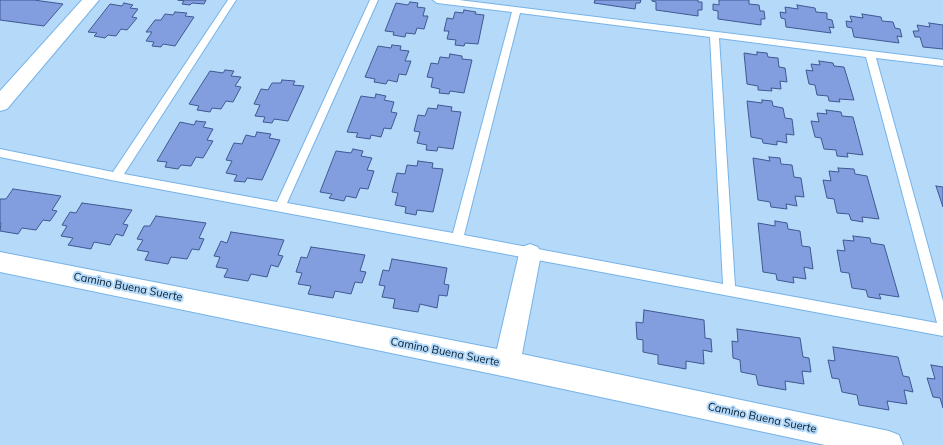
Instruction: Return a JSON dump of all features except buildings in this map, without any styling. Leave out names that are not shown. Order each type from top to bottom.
[{"type":"street","points":[[0,104],[91,0]]},
{"type":"street","points":[[507,364],[530,254]]},
{"type":"street","name":"Camino Buena Suerte","points":[[0,262],[507,364],[890,445]]},
{"type":"lane","points":[[116,177],[232,0]]},
{"type":"lane","points":[[280,207],[374,0]]},
{"type":"lane","points":[[437,0],[943,63]]},
{"type":"lane","points":[[457,239],[517,10]]},
{"type":"lane","points":[[714,35],[729,290]]},
{"type":"lane","points":[[870,53],[943,323]]},
{"type":"lane","points":[[0,154],[116,177],[943,330]]}]
